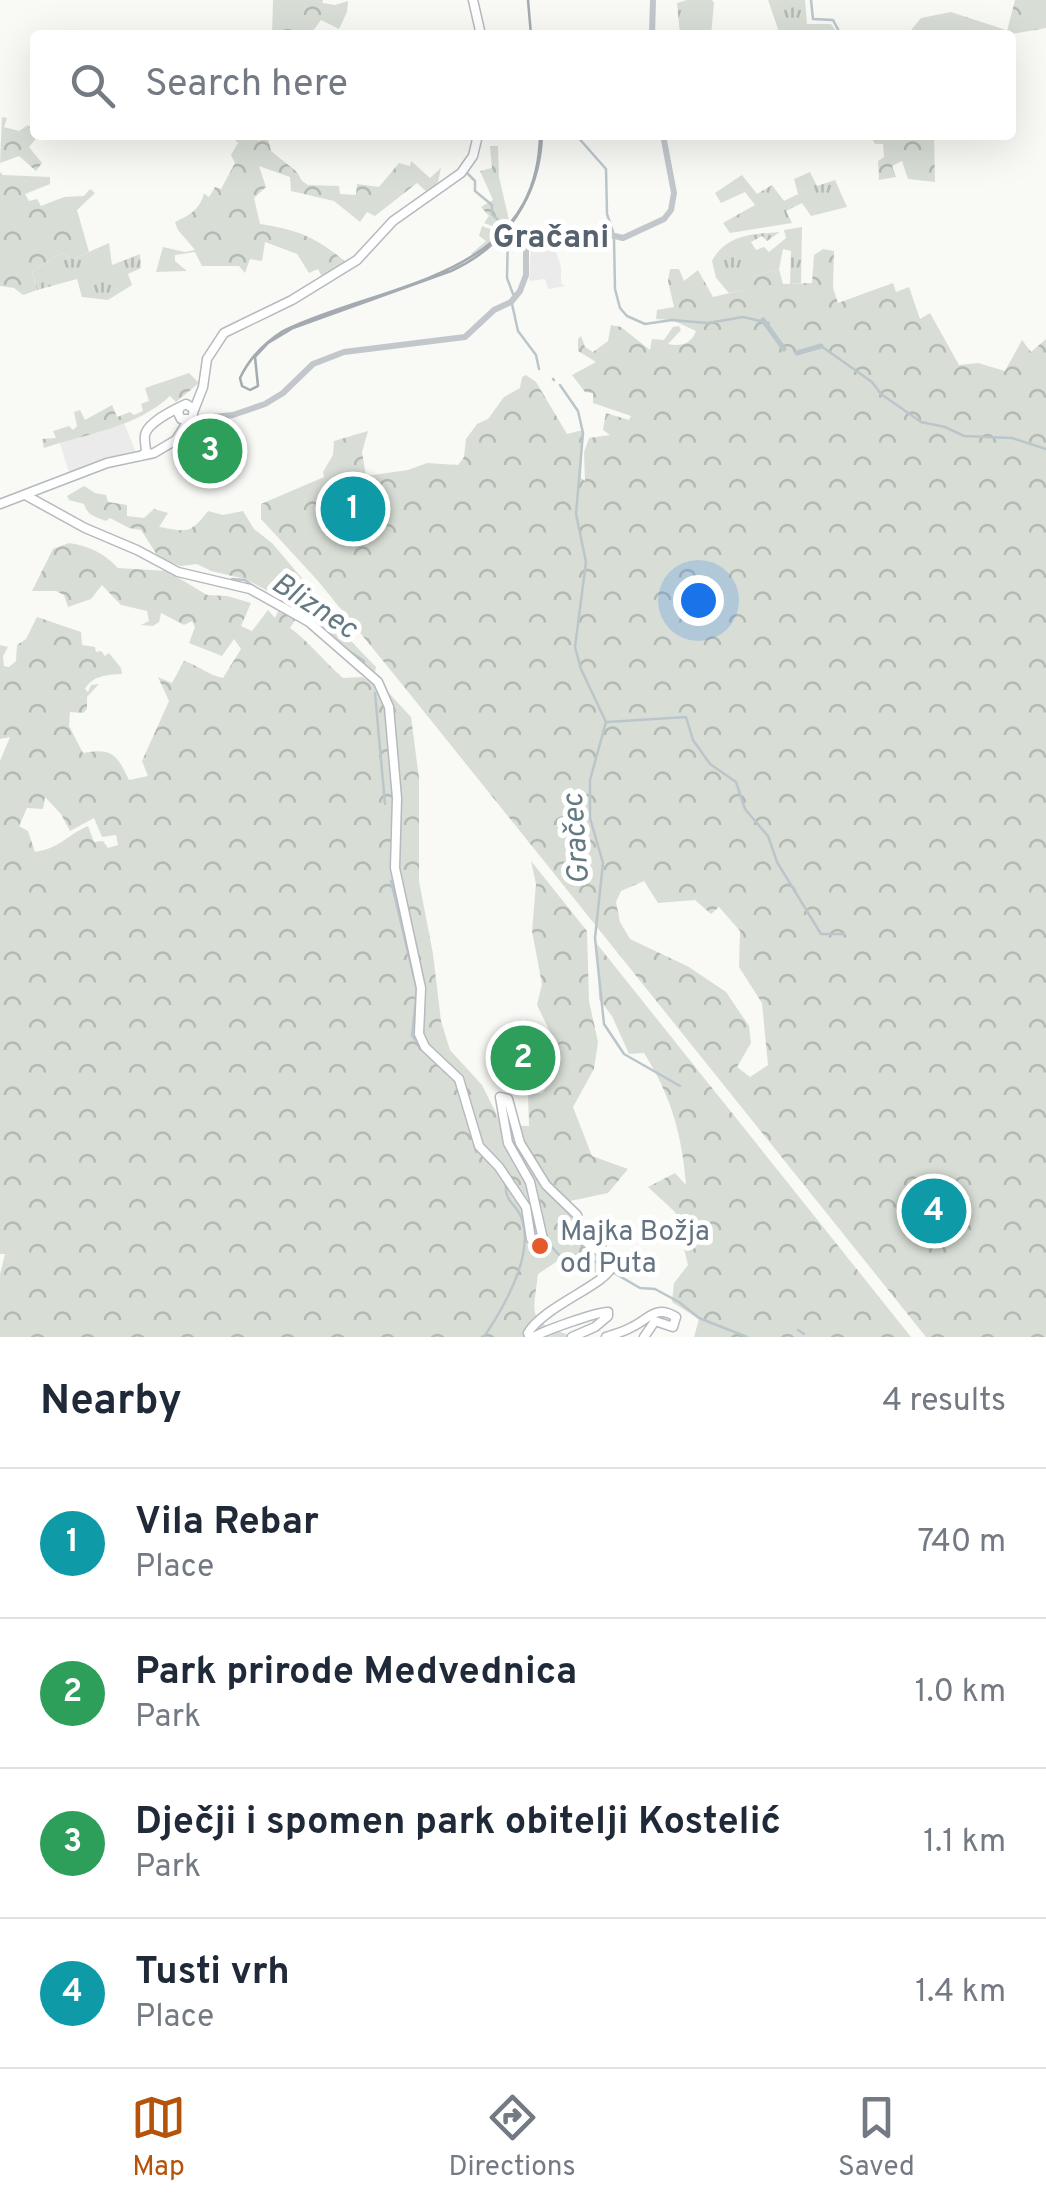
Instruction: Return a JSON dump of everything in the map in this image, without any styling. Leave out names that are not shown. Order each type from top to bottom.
[{"type":"main road","points":[[473,0],[480,30]]},
{"type":"main road","points":[[0,504],[107,463],[141,456],[176,440],[204,387],[207,359],[224,333],[292,300],[357,260],[393,221],[461,173],[473,156],[477,140]]},
{"type":"main road","points":[[150,450],[147,429],[190,412]]},
{"type":"main road","points":[[39,490],[48,507]]},
{"type":"main road","points":[[26,496],[178,572],[250,589],[310,622],[378,682],[389,707],[397,798],[395,868],[421,988],[419,1034],[425,1048],[459,1078],[479,1146],[526,1206],[532,1241],[538,1244],[543,1239],[530,1182],[508,1143],[502,1097],[508,1099],[517,1136],[546,1185],[577,1215],[582,1238],[602,1253],[611,1271],[538,1319],[528,1332],[532,1337],[602,1310],[608,1312],[595,1327],[572,1337]]},
{"type":"main road","points":[[606,1337],[633,1327],[656,1311],[676,1317],[673,1327],[655,1321],[644,1337]]},
{"type":"street","points":[[652,30],[653,0]]},
{"type":"street","points":[[190,412],[204,419],[233,415],[269,402],[310,367],[337,354],[459,339],[494,310],[510,303],[526,278],[526,246],[538,236],[590,230],[626,237],[662,220],[673,207],[673,184],[664,140]]},
{"type":"shaded area","points":[[551,236],[561,267],[561,283],[565,286],[548,289],[545,279],[529,281],[531,247]]},
{"type":"shaded area","points":[[124,423],[137,455],[70,476],[60,443]]},
{"type":"green space","points":[[273,0],[323,0],[322,3],[335,5],[348,1],[339,29],[321,20],[314,30],[272,30]]},
{"type":"green space","points":[[712,0],[711,30],[680,30],[677,3]]},
{"type":"green space","points":[[768,0],[805,0],[807,24],[831,24],[835,30],[778,30]]},
{"type":"green space","points":[[1015,0],[1046,0],[1046,28],[1016,33],[1016,30],[1007,30]]},
{"type":"green space","points":[[951,12],[1006,30],[911,30],[921,18]]},
{"type":"green space","points":[[2,117],[7,118],[4,127],[19,131],[28,125],[30,140],[35,140],[29,147],[42,163],[36,171],[19,156],[0,163]]},
{"type":"green space","points":[[235,140],[268,140],[271,151],[302,181],[308,185],[339,186],[340,194],[356,195],[357,184],[379,187],[399,163],[410,166],[411,161],[430,178],[441,168],[438,182],[428,193],[417,183],[375,216],[367,212],[360,222],[334,201],[291,191],[290,177],[259,166],[266,187],[254,198],[260,224],[307,237],[348,264],[323,279],[318,269],[309,273],[297,254],[265,242],[262,261],[250,259],[245,273],[239,266],[202,266],[195,252],[175,255],[175,261],[187,271],[156,272],[163,247],[195,250],[175,222],[193,211],[204,194],[209,197],[215,187],[221,189],[235,163],[231,155],[238,143]]},
{"type":"green space","points":[[873,140],[934,140],[935,182],[908,179],[902,161],[892,166],[896,177],[879,180],[878,161],[884,157],[883,144]]},
{"type":"green space","points":[[490,146],[498,146],[499,177],[509,220],[474,256],[471,254],[486,241],[479,236],[482,226],[495,227],[484,223],[489,216],[481,207],[493,200],[480,171],[492,168]]},
{"type":"green space","points":[[0,172],[50,177],[50,184],[25,194],[29,201],[37,199],[41,206],[64,197],[84,196],[90,189],[95,193],[77,210],[89,252],[73,259],[62,253],[32,271],[37,290],[23,295],[14,288],[0,286]]},
{"type":"green space","points":[[810,172],[817,186],[835,180],[847,207],[811,216],[802,203],[786,211],[792,223],[730,233],[723,223],[755,205],[745,192],[721,203],[715,193],[742,175],[757,194],[772,185],[784,201],[798,194],[794,179]]},
{"type":"green space","points":[[802,227],[801,283],[790,284],[791,251],[783,249],[779,269],[754,276],[748,289],[729,293],[716,278],[712,261],[733,240],[780,232],[767,241],[762,236],[751,242],[756,250],[764,247],[769,252],[786,238],[784,230]]},
{"type":"green space","points":[[109,243],[112,265],[140,254],[141,268],[128,274],[132,285],[108,300],[82,297],[77,279],[37,290],[32,271],[62,253],[73,259]]},
{"type":"green space","points":[[823,249],[834,251],[833,288],[838,303],[893,283],[896,292],[909,287],[920,319],[930,313],[959,365],[978,363],[1005,371],[1022,340],[1031,352],[1046,339],[1046,1337],[926,1337],[401,683],[318,581],[261,519],[261,504],[324,477],[334,441],[368,431],[362,452],[366,476],[427,463],[458,465],[464,457],[466,439],[477,424],[488,419],[504,397],[520,388],[526,375],[536,382],[567,434],[583,430],[581,478],[585,481],[584,452],[589,438],[610,435],[603,430],[606,413],[629,420],[631,416],[593,403],[593,393],[585,392],[572,375],[596,362],[578,351],[581,336],[585,347],[593,352],[608,341],[611,325],[621,327],[650,350],[652,339],[664,340],[673,327],[679,326],[681,330],[668,344],[685,344],[696,331],[672,320],[656,319],[657,310],[674,307],[668,281],[670,269],[679,269],[684,281],[698,270],[713,297],[747,289],[754,276],[779,269],[783,284],[812,283],[814,255]],"holes":[[[644,881],[658,903],[695,900],[711,914],[719,907],[740,931],[739,967],[762,1003],[768,1065],[750,1077],[737,1067],[751,1043],[749,1026],[726,992],[689,967],[630,939],[620,922],[616,902],[621,891]]]},
{"type":"green space","points":[[189,373],[199,383],[176,402],[170,396],[127,422],[44,448],[42,439],[56,438],[53,431],[69,426],[73,430],[77,426],[74,412],[80,410],[85,420],[112,405],[117,417],[130,412],[134,415],[143,411],[141,404],[149,401],[145,388]]},
{"type":"green space","points":[[84,486],[106,495],[108,502],[127,505],[127,516],[144,518],[154,509],[168,513],[159,527],[175,530],[191,528],[208,511],[223,515],[243,511],[254,529],[272,543],[318,597],[319,608],[376,667],[375,672],[283,599],[245,579],[197,564],[181,566],[159,558],[141,530],[110,518],[98,518],[84,504],[69,500],[67,496]]},
{"type":"green space","points":[[69,543],[83,546],[102,554],[118,568],[167,571],[207,595],[251,603],[241,626],[252,631],[268,610],[275,618],[279,609],[297,617],[290,628],[343,678],[362,677],[387,691],[411,717],[419,778],[419,881],[441,1021],[450,1050],[482,1085],[502,1125],[529,1126],[528,1094],[542,1093],[554,1078],[556,1044],[537,1005],[542,984],[532,931],[536,884],[531,861],[587,931],[589,1001],[598,1042],[594,1069],[573,1107],[592,1156],[628,1169],[608,1193],[570,1201],[574,1221],[610,1231],[602,1272],[575,1273],[559,1260],[538,1274],[536,1317],[548,1327],[574,1337],[0,1337],[0,1274],[5,1254],[0,1254],[0,761],[10,737],[0,739],[0,645],[8,647],[3,656],[4,666],[9,667],[16,661],[17,645],[26,639],[37,617],[81,632],[82,645],[95,647],[96,652],[105,656],[109,653],[122,674],[101,677],[88,684],[88,692],[91,685],[99,684],[87,697],[83,713],[70,712],[69,726],[83,753],[112,754],[129,780],[148,776],[142,761],[169,701],[158,677],[172,683],[184,661],[223,678],[241,649],[234,639],[222,656],[189,643],[195,627],[192,621],[184,625],[161,613],[159,622],[153,626],[141,625],[149,621],[147,611],[121,605],[102,585],[91,599],[68,607],[64,595],[56,591],[32,591],[53,549]],"holes":[[[45,797],[70,831],[94,818],[102,837],[116,835],[118,845],[108,848],[103,841],[94,842],[88,826],[35,852],[28,831],[19,826],[27,808],[43,809]]]},
{"type":"green space","points":[[597,944],[911,1337],[694,1337],[699,1319],[672,1302],[674,1283],[688,1265],[675,1212],[648,1187],[675,1173],[686,1185],[678,1132],[668,1100],[644,1053],[629,1054],[612,1016],[599,999]]},
{"type":"waterway","points":[[811,0],[813,19],[833,20],[838,30]]},
{"type":"waterway","points":[[580,140],[606,169],[607,214],[613,232]]},
{"type":"waterway","name":"Gračec","points":[[467,173],[475,181],[475,191],[492,205],[492,214],[504,226]]},
{"type":"waterway","name":"Gračec","points":[[508,231],[507,278],[513,294]]},
{"type":"waterway","points":[[614,238],[615,289],[620,308],[627,316],[645,324],[672,320],[708,323],[743,317],[769,323]]},
{"type":"waterway","name":"Gračec","points":[[512,304],[518,331],[536,355],[539,369]]},
{"type":"waterway","points":[[763,320],[784,349]]},
{"type":"waterway","points":[[821,346],[921,422],[964,436],[1012,438],[1046,449]]},
{"type":"waterway","points":[[797,353],[821,346]]},
{"type":"waterway","name":"Gračec","points":[[560,385],[578,411],[583,433],[576,514],[586,562],[575,647],[606,722],[590,780],[590,818],[603,863],[595,938],[604,1024],[624,1054],[680,1086]]},
{"type":"waterway","name":"Bliznec","points":[[232,579],[245,580],[257,589]]},
{"type":"waterway","name":"Bliznec","points":[[264,593],[305,616]]},
{"type":"waterway","name":"Bliznec","points":[[346,649],[364,661],[364,666]]},
{"type":"waterway","name":"Bliznec","points":[[375,693],[385,804]]},
{"type":"waterway","points":[[607,722],[686,717],[693,740],[710,764],[736,782],[745,809],[768,836],[777,862],[821,934],[844,934]]},
{"type":"waterway","name":"Bliznec","points":[[391,881],[417,990],[412,1036],[432,1059]]},
{"type":"waterway","name":"Bliznec","points":[[472,1134],[476,1152]]},
{"type":"waterway","name":"Bliznec","points":[[484,1337],[508,1296],[524,1248],[522,1219],[507,1195],[506,1184]]},
{"type":"waterway","points":[[546,1241],[564,1260],[574,1255],[585,1256],[640,1288],[655,1289],[679,1302],[699,1318],[747,1337]]},
{"type":"waterway","points":[[798,1330],[804,1334]]},
{"type":"tram line","points":[[528,0],[531,30]]},
{"type":"tram line","points":[[539,140],[532,183],[513,220],[484,248],[407,286],[283,331],[264,346],[253,357],[240,378],[242,386],[250,390],[258,386],[255,357],[268,343],[293,328],[451,271],[488,248],[516,217],[527,198],[535,178],[542,140]]},
{"type":"place","name":"Dječji i spomen park obitelji Kostelić","points":[[210,451]]},
{"type":"place","name":"Vila Rebar","points":[[353,509]]},
{"type":"place","name":"Park prirode Medvednica","points":[[523,1058]]},
{"type":"place","name":"Tusti vrh","points":[[934,1211]]},
{"type":"place","name":"Majka Božja od Puta","points":[[540,1246]]},
{"type":"district","name":"Gračani","points":[[551,236]]}]
